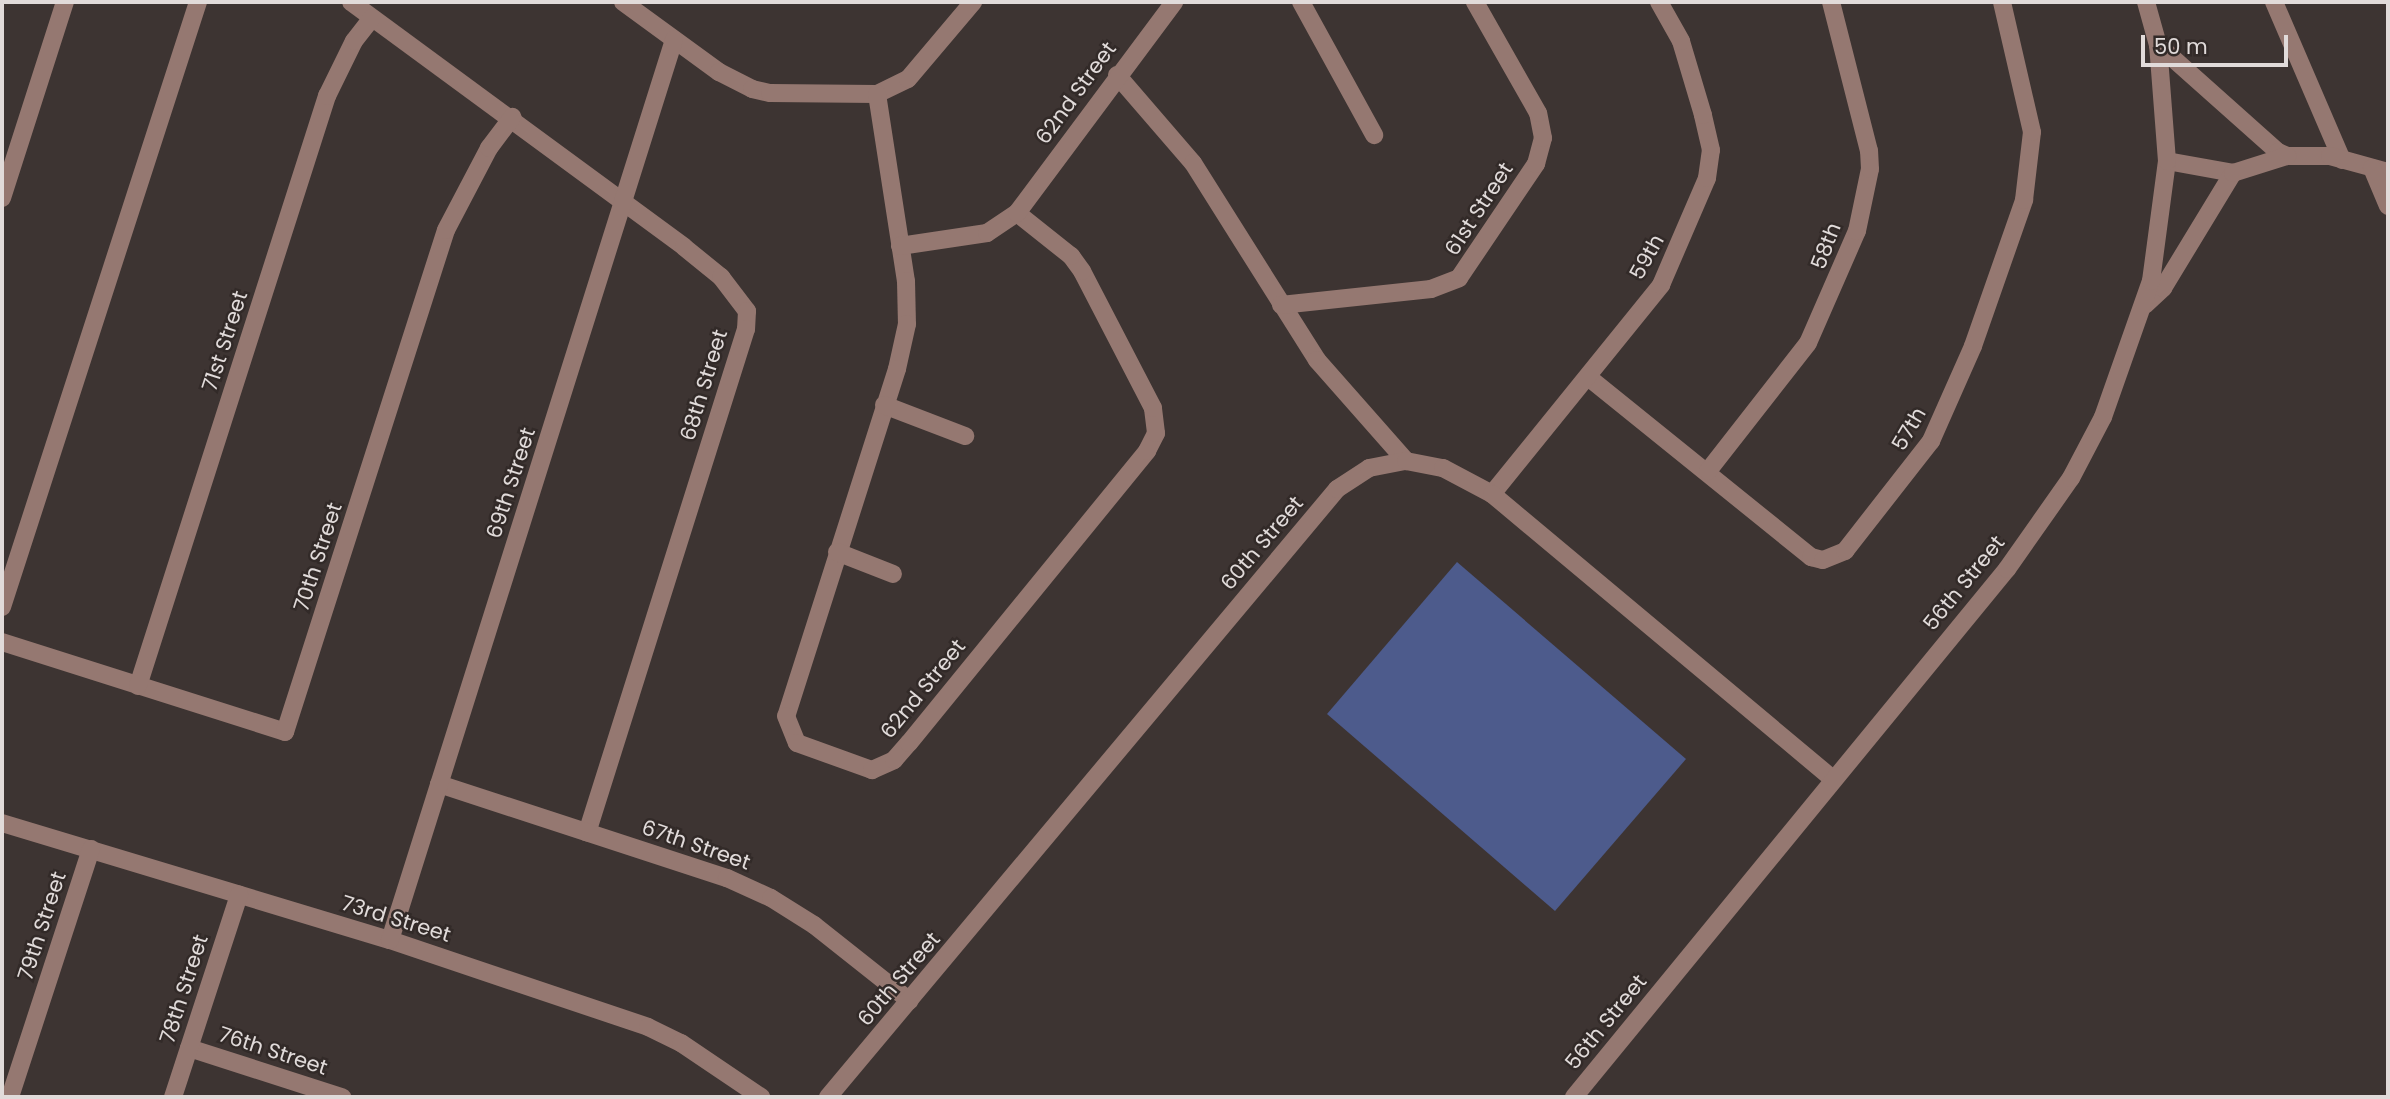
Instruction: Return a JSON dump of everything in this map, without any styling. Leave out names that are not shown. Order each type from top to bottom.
[{"type":"street","points":[[2,198],[65,2]]},
{"type":"street","points":[[2,607],[198,2]]},
{"type":"street","name":"68th Street","points":[[352,2],[624,201],[721,277],[747,311],[746,329],[587,833]]},
{"type":"street","points":[[623,2],[674,40],[752,89],[770,93],[877,94],[908,79],[973,2]]},
{"type":"street","name":"62nd Street","points":[[900,246],[987,233],[1017,213],[1117,75],[1174,2]]},
{"type":"street","points":[[1301,2],[1374,135]]},
{"type":"street","name":"61st Street","points":[[1282,305],[1431,289],[1459,278],[1536,164],[1543,138],[1538,113],[1475,2]]},
{"type":"street","name":"59th","points":[[1492,494],[1588,377],[1670,269],[1711,160],[1686,56],[1659,2]]},
{"type":"street","name":"58th","points":[[1708,471],[1808,343],[1857,231],[1870,169],[1869,150],[1831,2]]},
{"type":"street","name":"57th","points":[[1588,377],[1708,471],[1811,557],[1823,560],[1845,551],[1917,464],[1973,346],[2029,174],[2032,132],[2002,2]]},
{"type":"street","name":"56th Street","points":[[1574,1097],[2007,569],[2071,478],[2103,417],[2142,308],[2159,242],[2168,161],[2158,45],[2146,2]]},
{"type":"street","points":[[2274,2],[2342,160]]},
{"type":"street","name":"71st Street","points":[[138,686],[327,96],[349,50],[372,18]]},
{"type":"street","name":"69th Street","points":[[390,940],[674,40]]},
{"type":"street","points":[[2158,45],[2287,156]]},
{"type":"street","points":[[1117,75],[1194,163],[1282,305],[1338,388],[1406,461]]},
{"type":"street","name":"62nd Street","points":[[877,94],[900,246],[907,324],[786,716],[788,729],[797,744],[878,770],[909,743],[1152,442],[1157,421],[1153,408],[1082,271],[1071,256],[1017,213]]},
{"type":"street","name":"70th Street","points":[[3,639],[138,686],[285,732],[446,230],[482,159],[512,117]]},
{"type":"street","points":[[2168,161],[2233,173],[2287,156],[2342,160],[2380,170],[2388,206]]},
{"type":"street","points":[[2142,308],[2163,288],[2233,173]]},
{"type":"street","points":[[884,405],[965,436]]},
{"type":"street","name":"60th Street","points":[[828,1097],[1337,489],[1369,468],[1406,461],[1443,468],[1492,494],[1833,779]]},
{"type":"street","points":[[837,552],[893,574]]},
{"type":"street","name":"67th Street","points":[[439,784],[727,878],[771,898],[814,925],[910,1001]]},
{"type":"street","name":"73rd Street","points":[[2,823],[390,940],[648,1027],[691,1049],[761,1097]]},
{"type":"street","name":"79th Street","points":[[10,1097],[91,849]]},
{"type":"street","name":"78th Street","points":[[173,1097],[239,895]]},
{"type":"street","name":"76th Street","points":[[189,1048],[337,1097]]},
{"type":"shaded area","points":[[1457,562],[1686,759],[1555,911],[1327,714]]}]
